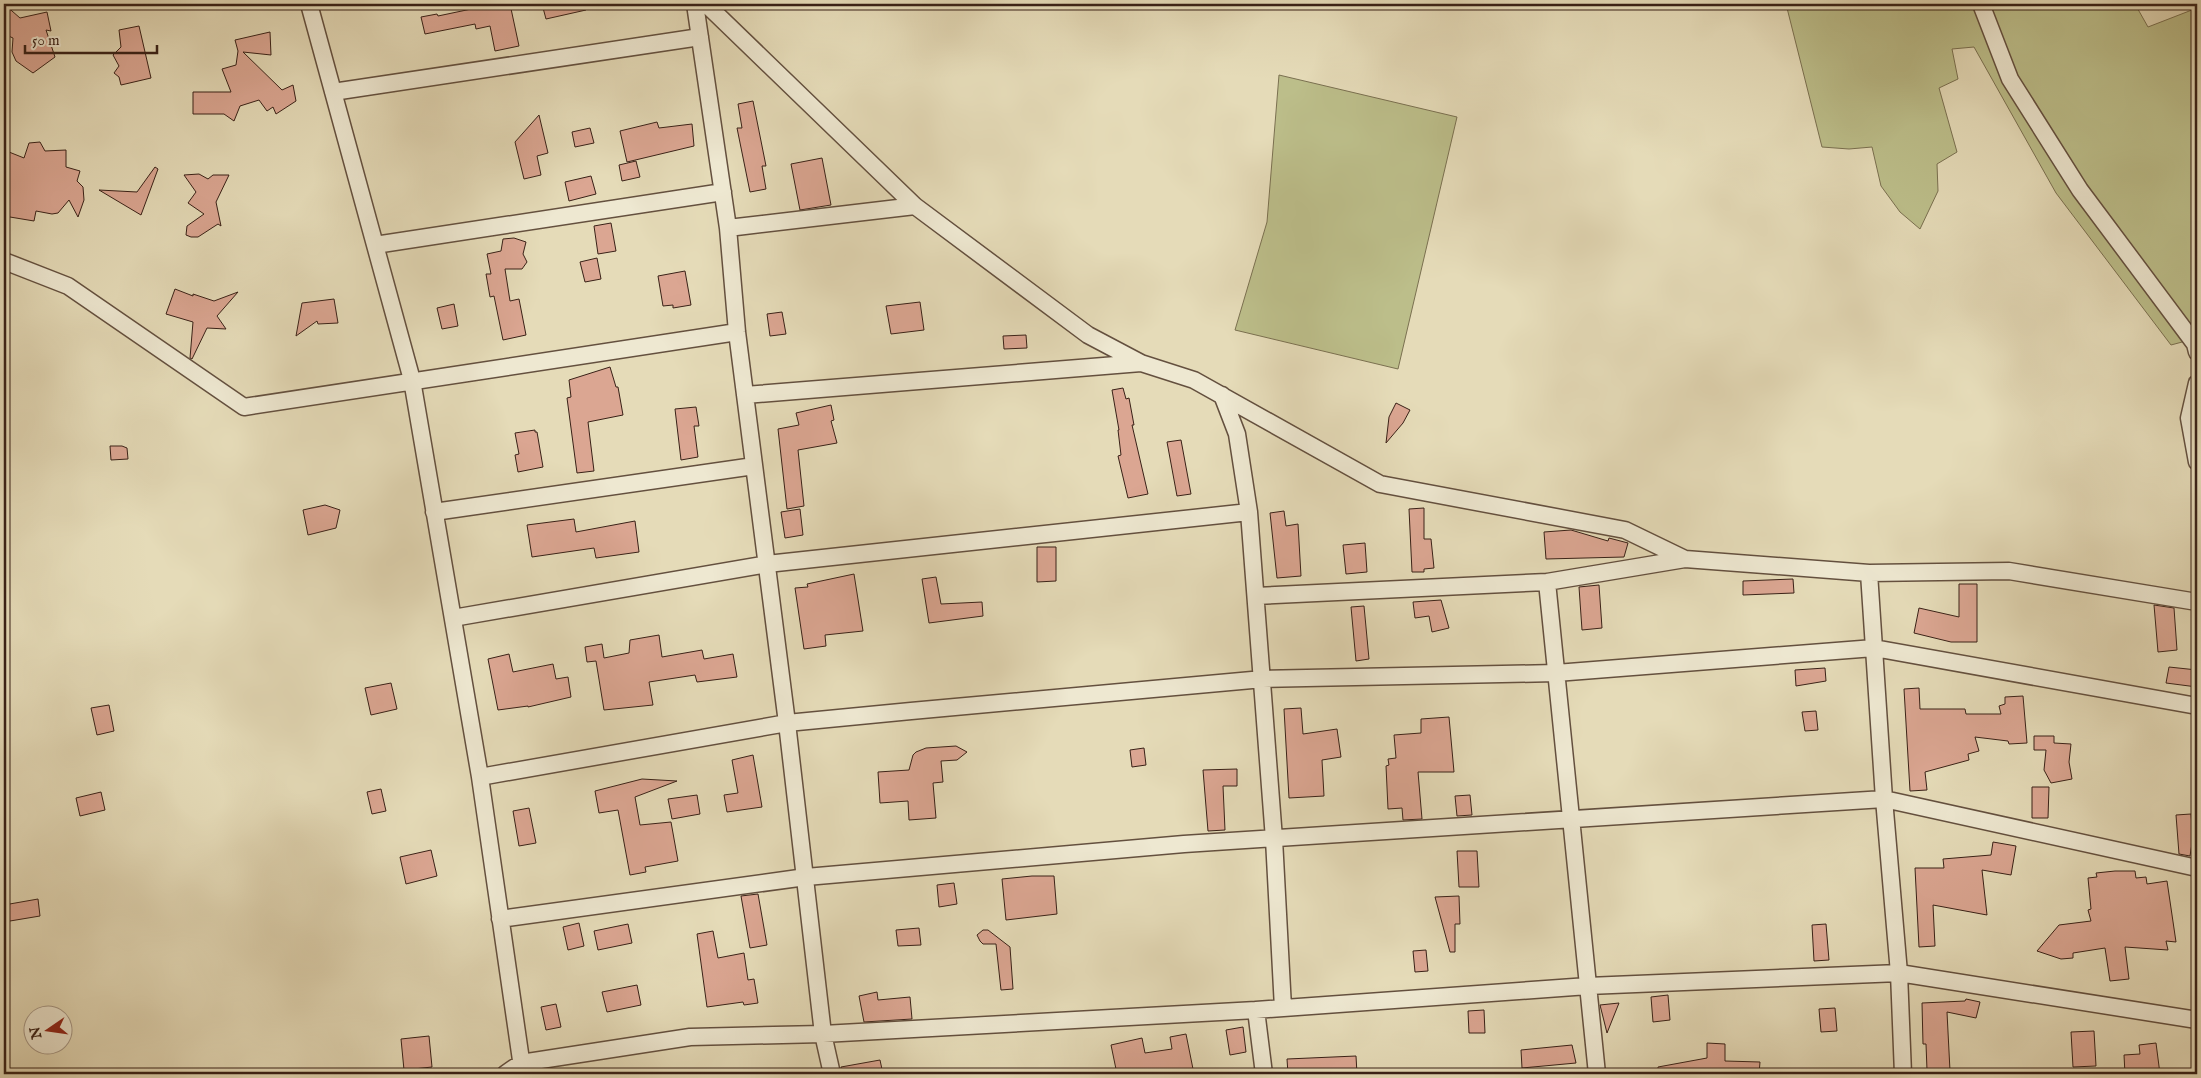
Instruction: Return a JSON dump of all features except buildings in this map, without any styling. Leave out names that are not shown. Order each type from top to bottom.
[{"type":"street","points":[[309,4],[412,380],[480,777],[522,1069]]},
{"type":"street","points":[[695,4],[728,228],[737,332],[806,877],[823,1034],[832,1074]]},
{"type":"street","points":[[706,4],[915,206],[1088,335],[1141,363],[1194,380],[1380,484],[1626,530],[1685,559]]},
{"type":"street","points":[[1981,4],[2010,79],[2080,190],[2195,344],[2197,352]]},
{"type":"street","points":[[333,92],[700,37]]},
{"type":"street","points":[[375,245],[723,192]]},
{"type":"street","points":[[728,228],[915,206]]},
{"type":"street","points":[[4,261],[68,286],[244,407],[737,332]]},
{"type":"street","points":[[745,395],[1141,363]]},
{"type":"street","points":[[2197,383],[2189,418],[2197,462]]},
{"type":"street","points":[[1222,395],[1237,434],[1249,512],[1274,839],[1283,1008]]},
{"type":"street","points":[[434,512],[754,466]]},
{"type":"street","points":[[453,618],[767,564],[1249,512]]},
{"type":"street","points":[[1256,596],[1547,582],[1685,559],[1869,573],[2009,571],[2197,602]]},
{"type":"street","points":[[1869,573],[1884,799],[1899,973],[1903,1074]]},
{"type":"street","points":[[1547,582],[1596,1074]]},
{"type":"street","points":[[480,777],[787,723],[1263,679],[1556,672],[1874,648],[2197,706]]},
{"type":"street","points":[[500,919],[806,877],[1174,845],[1884,799],[2197,868]]},
{"type":"street","points":[[505,1074],[522,1069],[690,1037],[823,1034],[1256,1010],[1588,986],[1899,973],[2197,1020]]},
{"type":"street","points":[[1256,1010],[1264,1074]]},
{"type":"green space","points":[[1786,4],[2135,4],[2148,27],[2197,8],[2197,338],[2171,345],[2056,193],[1974,47],[1952,49],[1958,79],[1939,88],[1957,152],[1937,164],[1938,191],[1920,229],[1900,212],[1881,186],[1872,147],[1849,149],[1822,147]]},
{"type":"green space","points":[[1279,75],[1457,117],[1398,369],[1235,330],[1267,222]]}]
